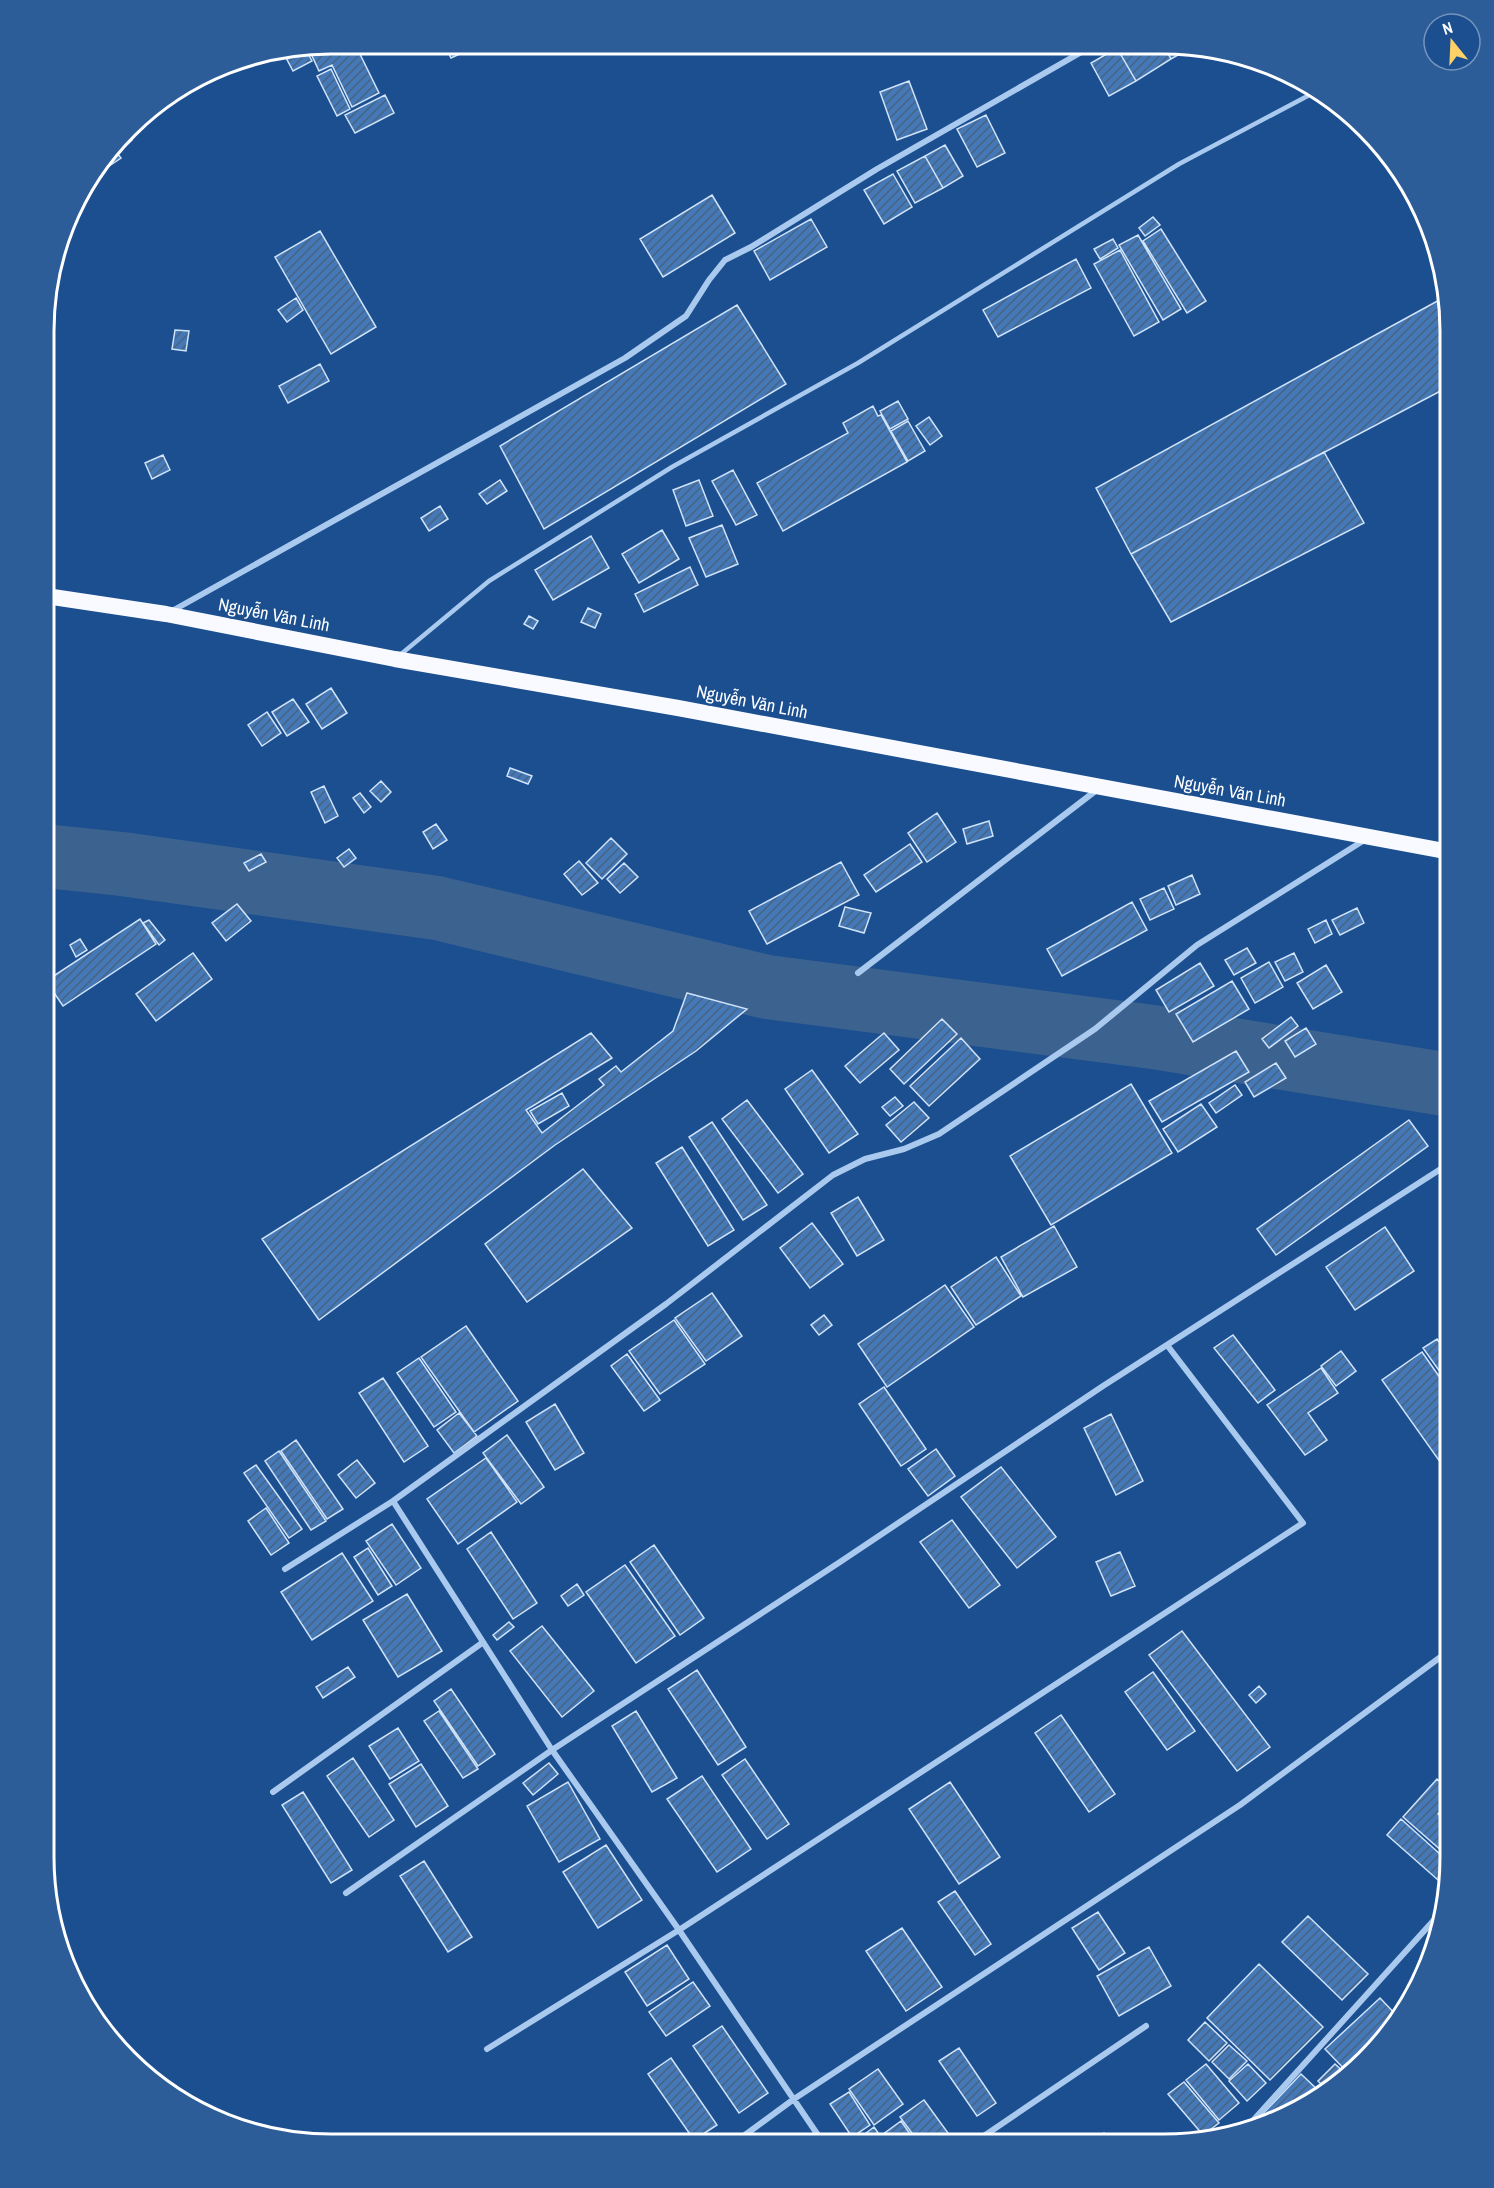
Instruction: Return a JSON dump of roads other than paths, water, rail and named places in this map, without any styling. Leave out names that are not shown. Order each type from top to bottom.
[{"type":"highway","name":"Nguyễn Văn Linh","points":[[54,597],[166,614],[1440,850]]},
{"type":"street","points":[[166,614],[625,358],[686,316],[725,260],[751,247],[877,169],[1078,54]]},
{"type":"street","points":[[858,973],[1099,788]]},
{"type":"street","points":[[285,1569],[393,1501],[666,1304],[833,1175],[865,1159],[904,1149],[939,1134],[1095,1029],[1197,945],[1371,836]]},
{"type":"street","points":[[346,1893],[552,1750],[1167,1345],[1440,1169]]},
{"type":"street","points":[[487,2049],[679,1930],[1303,1523],[1167,1345]]},
{"type":"street","points":[[393,1501],[552,1750],[679,1930],[817,2134]]},
{"type":"street","points":[[273,1792],[482,1643]]},
{"type":"street","points":[[746,2134],[794,2099],[1240,1805],[1440,1657]]},
{"type":"street","points":[[1256,2118],[1433,1921]]},
{"type":"street","points":[[987,2134],[1146,2026]]},
{"type":"lane","points":[[395,658],[489,581],[672,466],[858,363],[1179,164],[1308,96]]},
{"type":"waterway","points":[[54,857],[122,864],[437,908],[767,987],[1153,1037],[1440,1083]]}]
